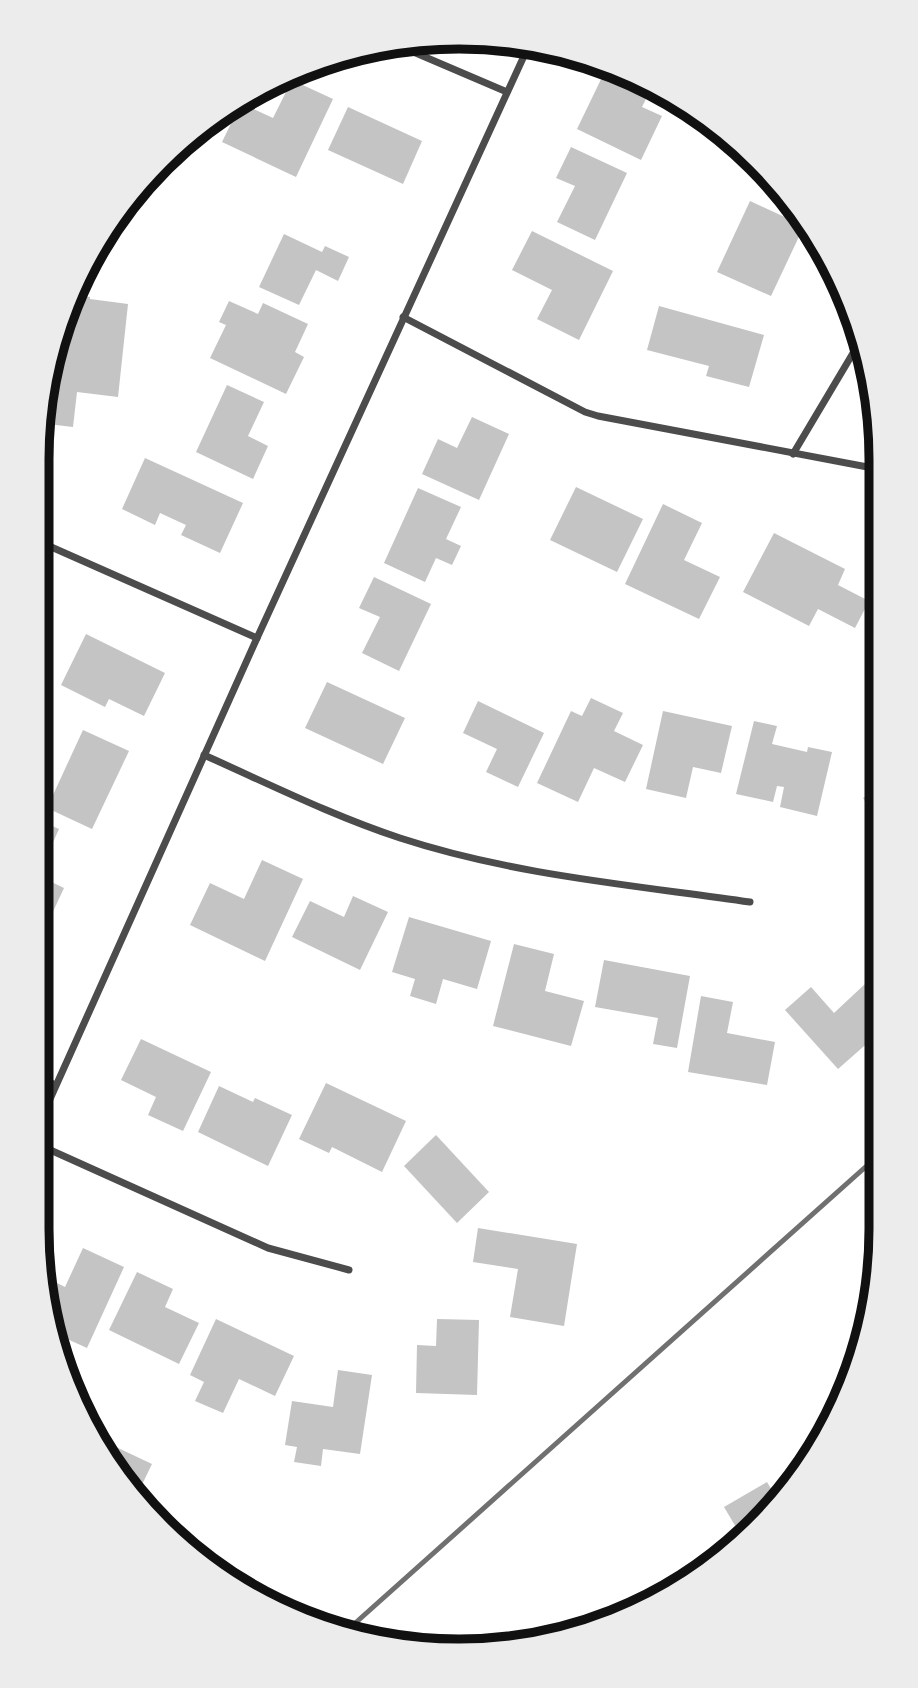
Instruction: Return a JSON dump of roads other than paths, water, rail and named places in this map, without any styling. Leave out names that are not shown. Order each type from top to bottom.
[{"type":"street","points":[[413,52],[507,92]]},
{"type":"street","points":[[49,1099],[524,55]]},
{"type":"street","points":[[403,317],[585,412],[869,467]]},
{"type":"street","points":[[793,454],[854,351]]},
{"type":"street","points":[[49,546],[257,638]]},
{"type":"street","points":[[204,755],[335,814],[401,838],[485,862],[750,902]]},
{"type":"street","points":[[49,1082],[55,1085]]},
{"type":"street","points":[[49,1149],[268,1248],[349,1270]]},
{"type":"railway","points":[[353,1625],[869,1164]]}]
